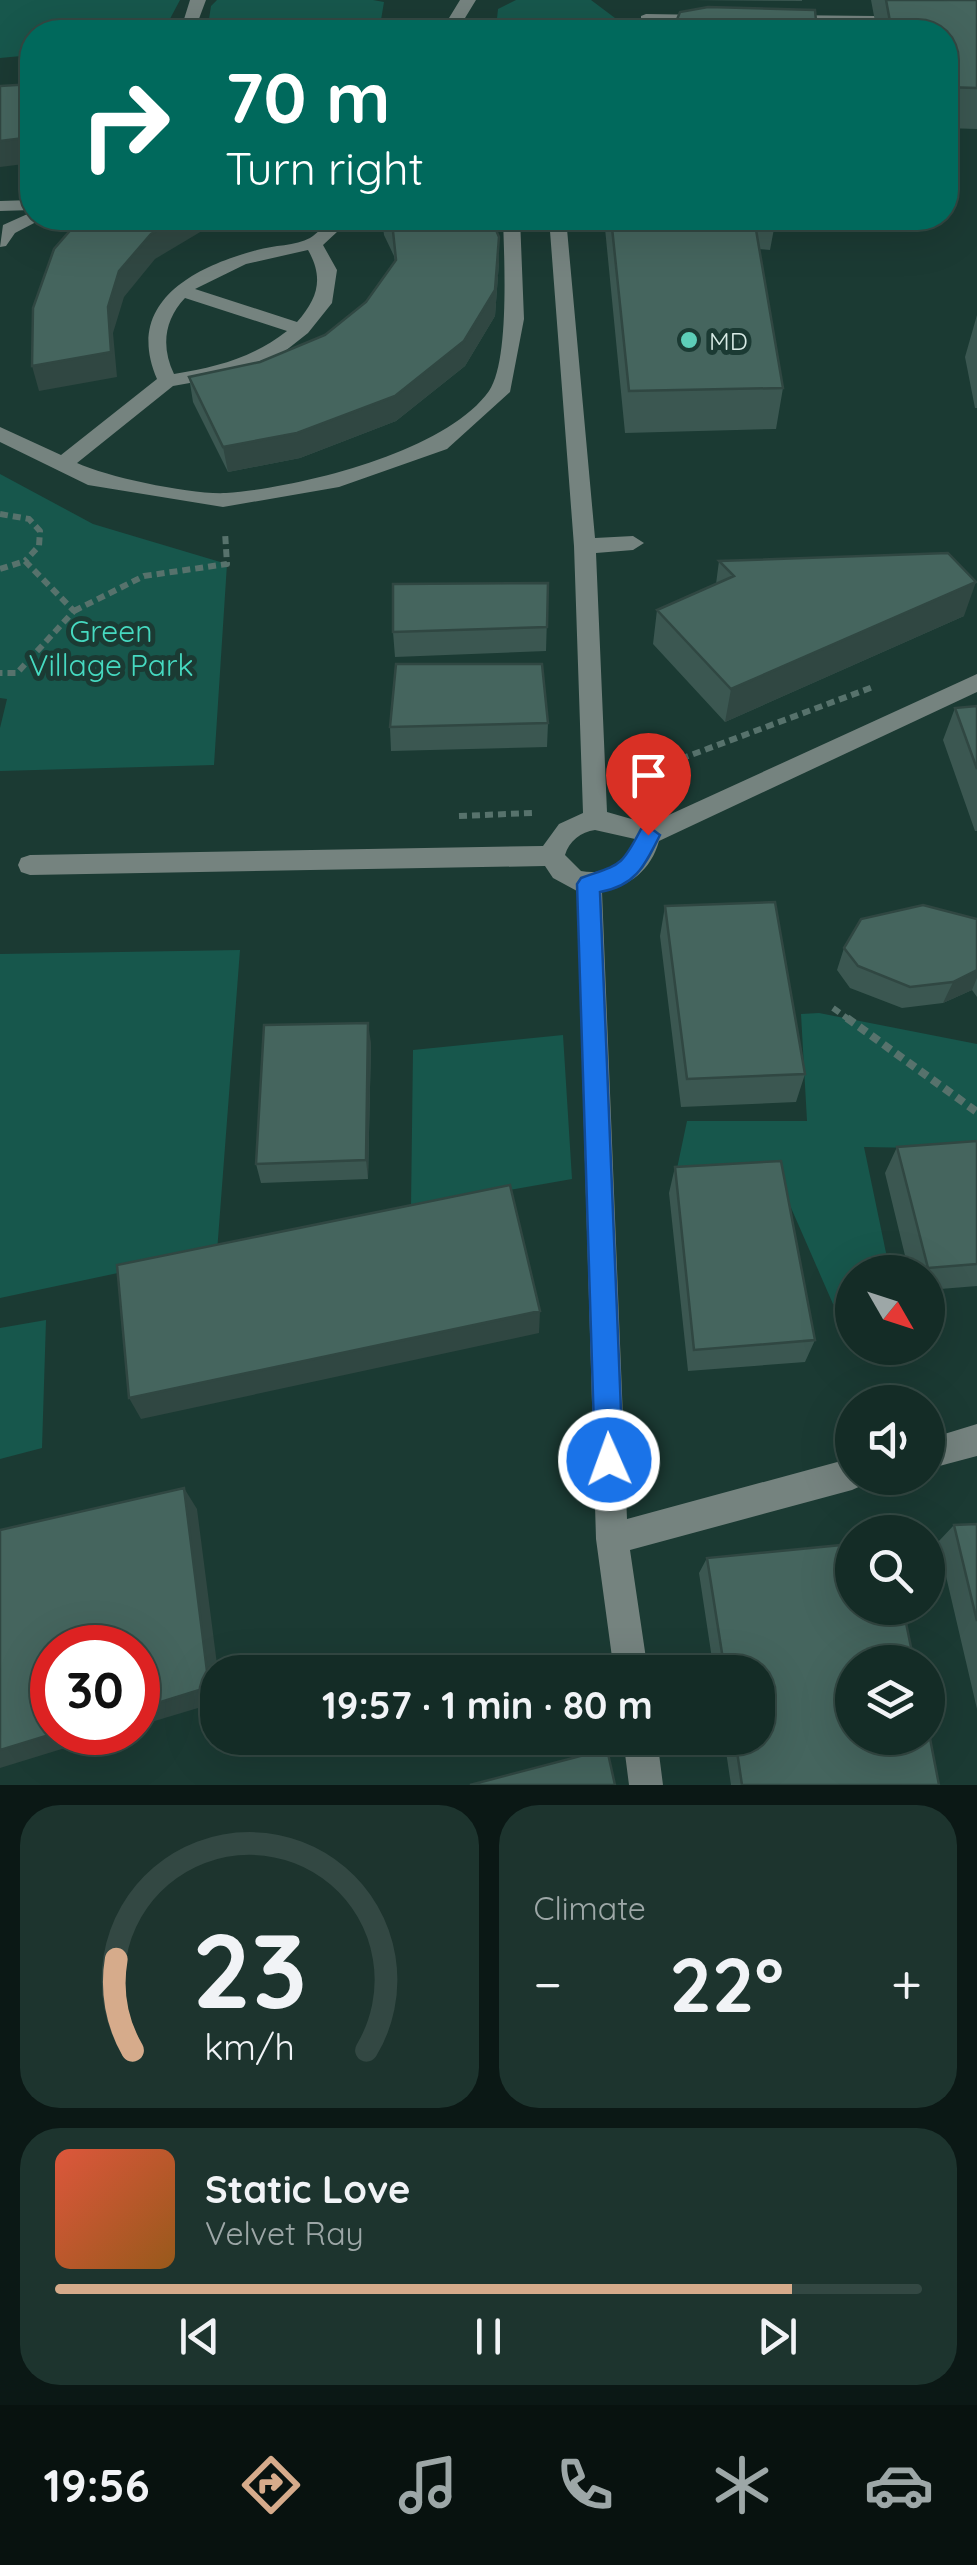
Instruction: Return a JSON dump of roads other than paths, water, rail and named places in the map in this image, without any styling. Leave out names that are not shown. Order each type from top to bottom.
[{"type":"street","points":[[446,0],[466,2]]},
{"type":"street","points":[[643,19],[720,20]]},
{"type":"street","points":[[0,242],[20,224]]},
{"type":"street","points":[[167,381],[154,348],[160,321],[181,292],[216,269],[259,251],[313,244],[330,230]]},
{"type":"street","points":[[0,434],[94,480],[223,500],[339,480],[440,444],[500,392],[533,230]]},
{"type":"street","points":[[537,230],[585,546],[596,820]]},
{"type":"street","points":[[62,465],[167,381],[222,372],[268,355],[302,329],[323,303],[328,270],[313,244]]},
{"type":"street","points":[[181,292],[302,329]]},
{"type":"street","points":[[585,546],[633,543]]},
{"type":"street","points":[[552,856],[568,876],[589,884],[612,881],[631,869],[648,835],[977,682]]},
{"type":"street","points":[[552,856],[555,845],[572,827],[596,820],[634,826],[648,835]]},
{"type":"street","points":[[30,865],[552,856]]},
{"type":"street","points":[[589,884],[612,1539],[629,1655]]},
{"type":"street","points":[[945,1449],[977,1440]]},
{"type":"street","points":[[612,1539],[835,1479]]},
{"type":"street","points":[[642,1755],[646,1785]]},
{"type":"place","name":"MD","points":[[689,340]]},
{"type":"park label","name":"Green Village Park","points":[[111,648]]}]
